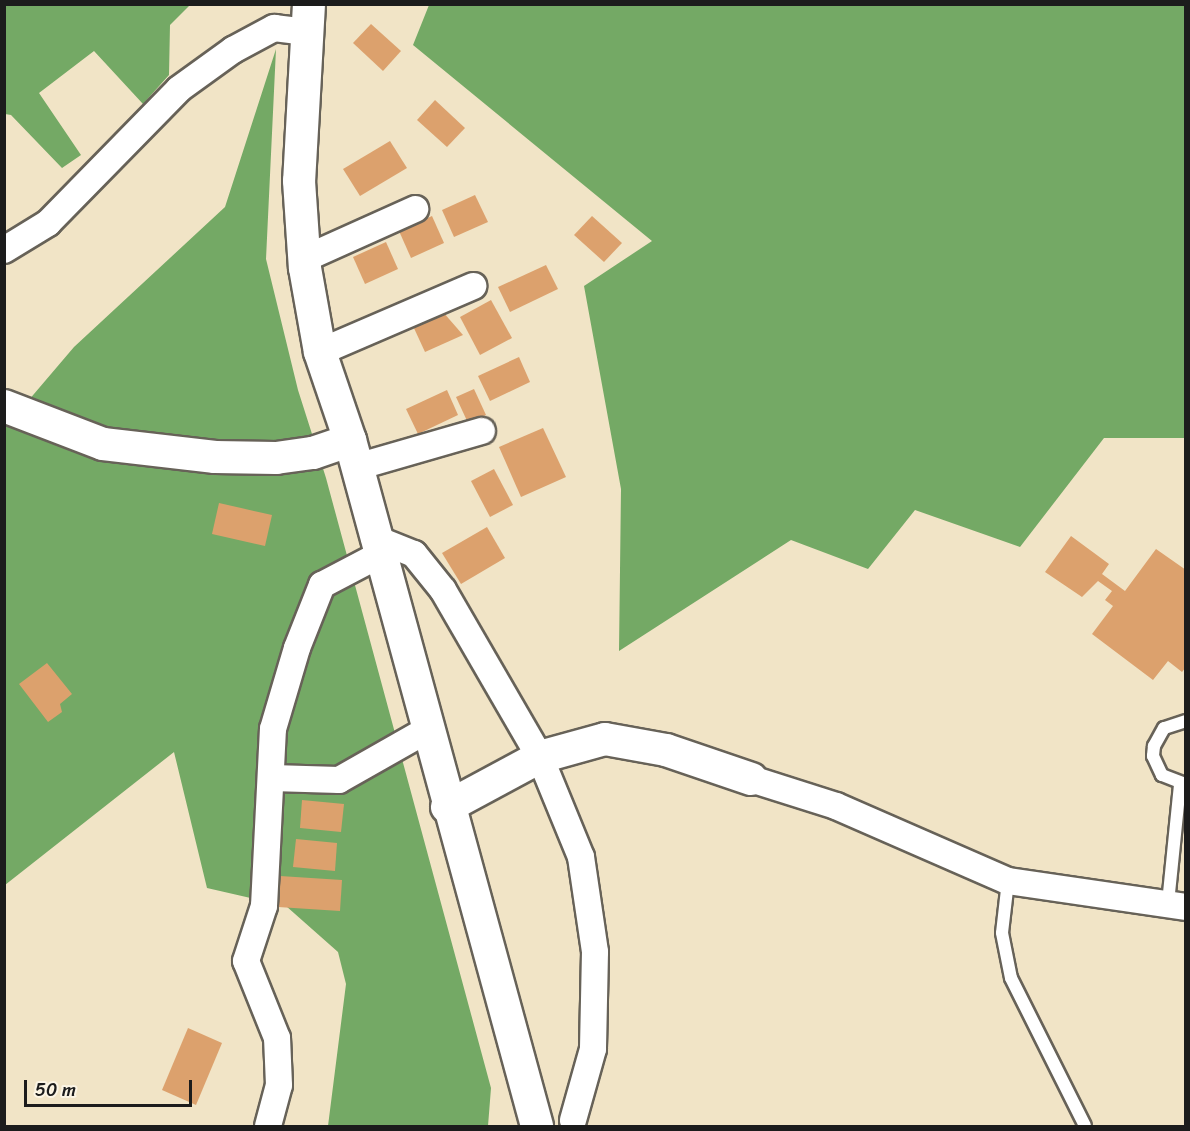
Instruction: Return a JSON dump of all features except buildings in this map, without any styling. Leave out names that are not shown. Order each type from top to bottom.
[{"type":"street","points":[[4,250],[48,224],[179,89],[224,56],[274,28],[308,18],[299,181],[304,259],[320,352],[354,453],[447,807],[537,1126]]},
{"type":"street","points":[[304,259],[415,209]]},
{"type":"street","points":[[320,352],[473,286]]},
{"type":"street","points":[[4,405],[104,444],[215,457],[276,458],[313,453],[354,453],[482,431]]},
{"type":"street","points":[[268,1126],[279,1084],[277,1038],[246,961],[264,906],[273,729],[297,648],[322,585],[377,547],[414,554],[443,590],[540,757],[581,857],[595,952],[592,1049],[573,1120]]},
{"type":"street","points":[[272,778],[339,780],[427,730]]},
{"type":"street","points":[[447,807],[540,757],[605,739],[666,750],[836,806],[1008,881],[1177,905]]},
{"type":"lane","points":[[1177,905],[1183,784],[1162,775],[1153,756],[1154,746],[1164,728],[1185,721]]},
{"type":"lane","points":[[1008,881],[1002,933],[1011,978],[1085,1126]]},
{"type":"green space","points":[[5,4],[190,5],[170,25],[169,75],[143,104],[94,51],[39,93],[81,155],[62,168],[11,115],[5,114]]},
{"type":"green space","points":[[429,5],[1185,5],[1185,438],[1104,438],[1020,547],[915,510],[868,569],[791,540],[619,651],[621,489],[584,286],[652,241],[413,45]]},
{"type":"green space","points":[[276,49],[266,259],[298,390],[326,478],[491,1088],[488,1126],[328,1126],[346,984],[338,952],[286,906],[207,888],[174,752],[5,885],[5,428],[74,347],[225,207]]}]
